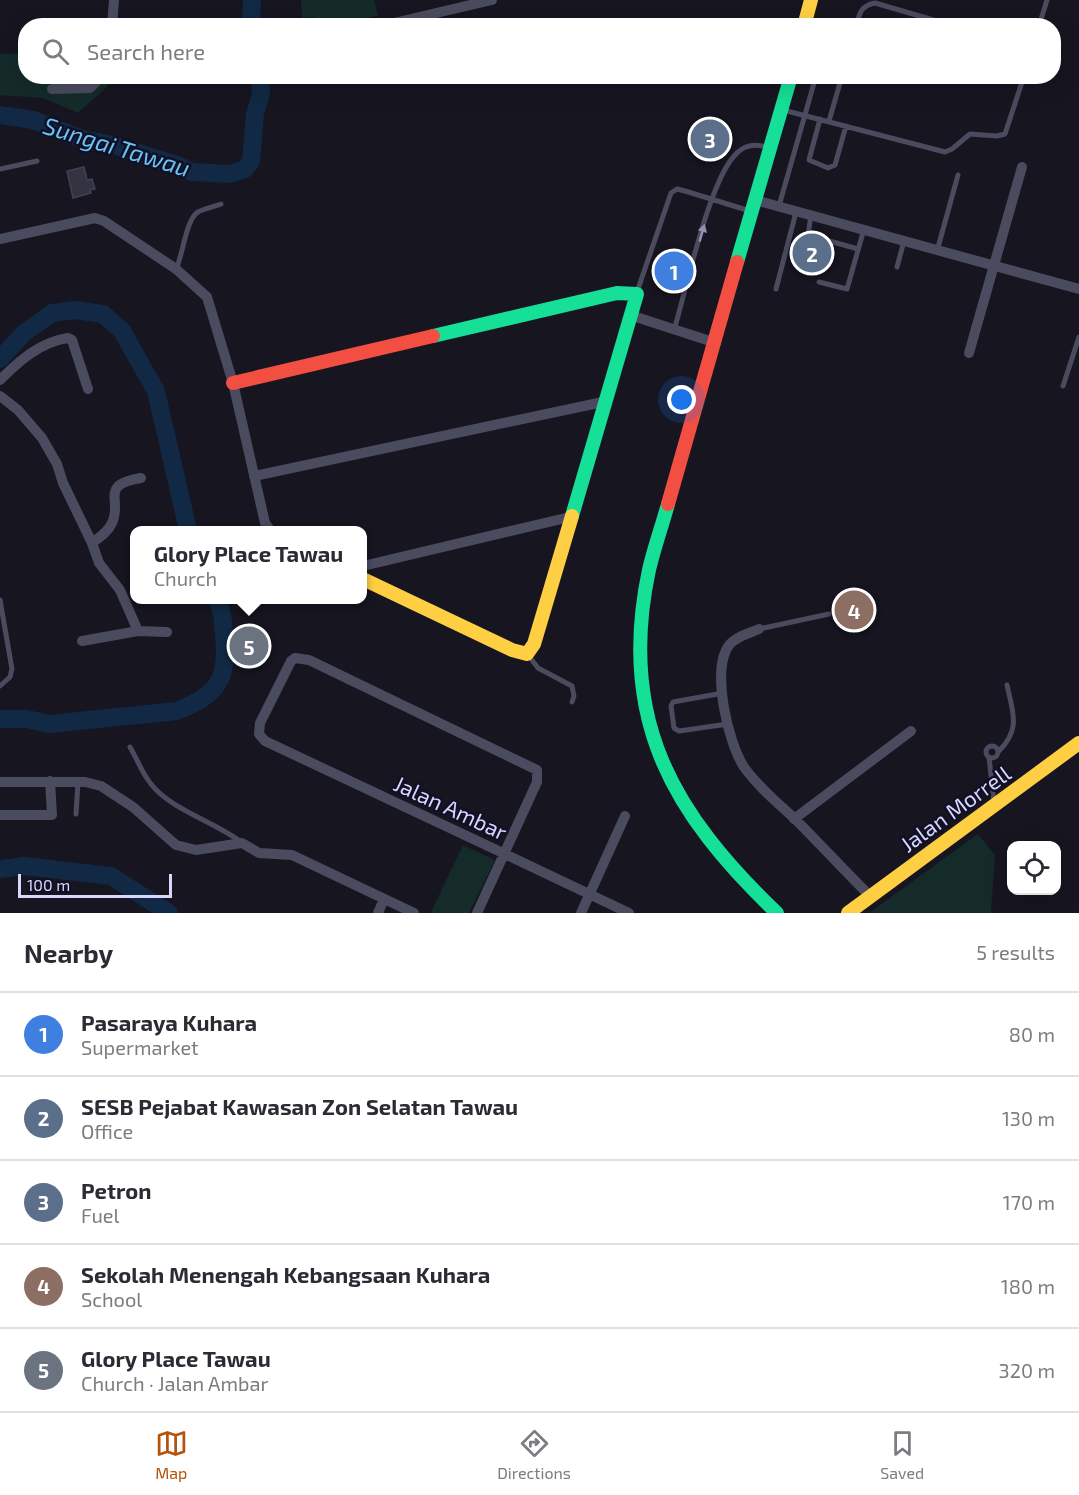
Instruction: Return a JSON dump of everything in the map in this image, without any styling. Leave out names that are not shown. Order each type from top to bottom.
[{"type":"street","points":[[113,18],[114,0]]},
{"type":"street","points":[[415,18],[492,0]]},
{"type":"street","points":[[806,18],[811,0]]},
{"type":"street","points":[[52,89],[90,88],[94,84]]},
{"type":"street","points":[[765,913],[701,832],[657,755],[646,716],[641,676],[641,620],[649,570],[716,343],[788,84]]},
{"type":"street","points":[[969,353],[1023,167]]},
{"type":"street","points":[[753,206],[779,206],[1079,290]]},
{"type":"street","points":[[0,239],[94,218],[104,221],[176,269],[207,297],[233,383],[269,526]]},
{"type":"street","points":[[233,383],[617,294],[636,294],[534,644],[527,654],[512,650],[367,581]]},
{"type":"street","points":[[630,315],[716,343]]},
{"type":"street","points":[[0,380],[17,361],[68,338],[72,340],[88,389]]},
{"type":"street","points":[[0,396],[18,410],[42,438],[57,464],[75,513],[92,543],[99,563],[120,590],[138,631]]},
{"type":"street","points":[[255,477],[603,402]]},
{"type":"street","points":[[92,543],[108,530],[113,522],[116,512],[112,497],[116,490],[126,481],[141,478]]},
{"type":"street","points":[[367,565],[570,517]]},
{"type":"street","points":[[759,629],[734,640],[726,650],[723,661],[723,693],[728,724],[744,766],[869,895]]},
{"type":"street","points":[[82,641],[138,631],[167,632]]},
{"type":"street","name":"Jalan Ambar","points":[[505,854],[537,782],[538,773],[534,767],[302,658],[295,658],[287,666],[260,723],[259,734],[265,741],[629,913]]},
{"type":"street","points":[[794,819],[911,731]]},
{"type":"street","name":"Jalan Morrell","points":[[840,913],[852,910],[869,895],[994,807],[1079,743]]},
{"type":"street","points":[[0,815],[52,815],[50,781]]},
{"type":"street","points":[[0,782],[78,782],[101,786],[126,801],[176,845],[195,850],[242,843],[259,853],[292,855],[414,913]]},
{"type":"street","points":[[580,913],[625,816]]},
{"type":"street","points":[[477,913],[505,854]]},
{"type":"street","points":[[745,885],[777,913]]},
{"type":"street","points":[[378,913],[384,899]]},
{"type":"lane","points":[[1041,18],[1047,0]]},
{"type":"lane","points":[[858,18],[860,11],[866,5],[875,3],[927,18]]},
{"type":"lane","points":[[779,206],[814,84]]},
{"type":"lane","points":[[829,121],[840,84]]},
{"type":"lane","points":[[782,109],[940,152],[948,151],[970,134],[998,136],[1005,134],[1021,84]]},
{"type":"lane","points":[[820,119],[809,160],[828,168],[835,165],[846,126]]},
{"type":"lane","points":[[674,330],[712,199],[723,174],[737,152],[753,144],[771,147]]},
{"type":"lane","points":[[0,169],[37,161]]},
{"type":"lane","points":[[937,251],[958,175]]},
{"type":"lane","points":[[636,294],[671,193],[677,189],[712,199],[753,206]]},
{"type":"lane","points":[[176,269],[183,254],[190,220],[197,212],[221,204]]},
{"type":"lane","points":[[776,289],[796,212]]},
{"type":"lane","points":[[811,215],[808,235],[858,249]]},
{"type":"lane","points":[[819,282],[847,289],[864,229]]},
{"type":"lane","points":[[897,267],[904,241]]},
{"type":"lane","points":[[1063,386],[1079,337]]},
{"type":"lane","points":[[0,600],[12,669],[10,677],[0,686]]},
{"type":"lane","points":[[759,629],[829,614]]},
{"type":"lane","points":[[527,654],[538,668],[572,686],[574,696],[572,702]]},
{"type":"lane","points":[[989,757],[998,756],[999,751],[1012,734],[1014,725],[1007,685]]},
{"type":"lane","points":[[723,693],[673,702],[671,706],[674,728],[679,730],[728,724]]},
{"type":"lane","points":[[994,807],[989,757],[986,750],[993,746],[999,751]]},
{"type":"lane","points":[[130,747],[151,784],[166,798],[223,829],[242,843]]},
{"type":"lane","points":[[76,814],[78,782]]},
{"type":"green space","points":[[301,0],[374,0],[378,16],[364,18],[302,18]]},
{"type":"green space","points":[[0,54],[18,54],[18,84],[109,84],[78,113],[43,98],[0,95]]},
{"type":"green space","points":[[978,834],[995,855],[991,913],[869,913]]},
{"type":"green space","points":[[463,845],[495,860],[469,913],[433,913],[431,912]]},
{"type":"building","points":[[84,167],[87,180],[92,179],[95,189],[90,190],[91,193],[73,198],[67,171]]},
{"type":"waterway","name":"Sungai Tawau","points":[[251,18],[252,0]]},
{"type":"waterway","name":"Sungai Tawau","points":[[0,115],[33,120],[82,139],[113,145],[192,172],[230,174],[245,169],[251,161],[260,84]]},
{"type":"waterway","name":"Sungai Tawau","points":[[0,359],[24,333],[52,313],[75,310],[103,314],[122,331],[156,391],[187,526]]},
{"type":"waterway","name":"Sungai Tawau","points":[[0,719],[27,719],[49,724],[177,711],[191,705],[211,692],[222,675],[225,651],[218,604]]},
{"type":"waterway","name":"Sungai Tawau","points":[[0,869],[24,866],[111,876],[169,913]]},
{"type":"traffic: fast","points":[[737,262],[789,84]]},
{"type":"traffic: fast","points":[[433,336],[617,293],[637,294],[572,516]]},
{"type":"traffic: fast","points":[[668,504],[649,570],[641,623],[641,673],[648,718],[662,760],[682,800],[709,839],[740,876],[777,913]]},
{"type":"traffic: slow","points":[[806,18],[811,0]]},
{"type":"traffic: slow","points":[[367,581],[512,650],[527,654],[534,644],[572,516]]},
{"type":"traffic: slow","points":[[848,913],[1079,743]]},
{"type":"traffic: jam","points":[[668,504],[737,262]]},
{"type":"traffic: jam","points":[[233,383],[433,336]]},
{"type":"place","name":"Petron","points":[[710,139]]},
{"type":"place","name":"SESB Pejabat Kawasan Zon Selatan Tawau","points":[[812,253]]},
{"type":"place","name":"Pasaraya Kuhara","points":[[674,271]]},
{"type":"place","name":"Sekolah Menengah Kebangsaan Kuhara","points":[[854,610]]},
{"type":"place","name":"Glory Place Tawau","points":[[249,646]]}]
